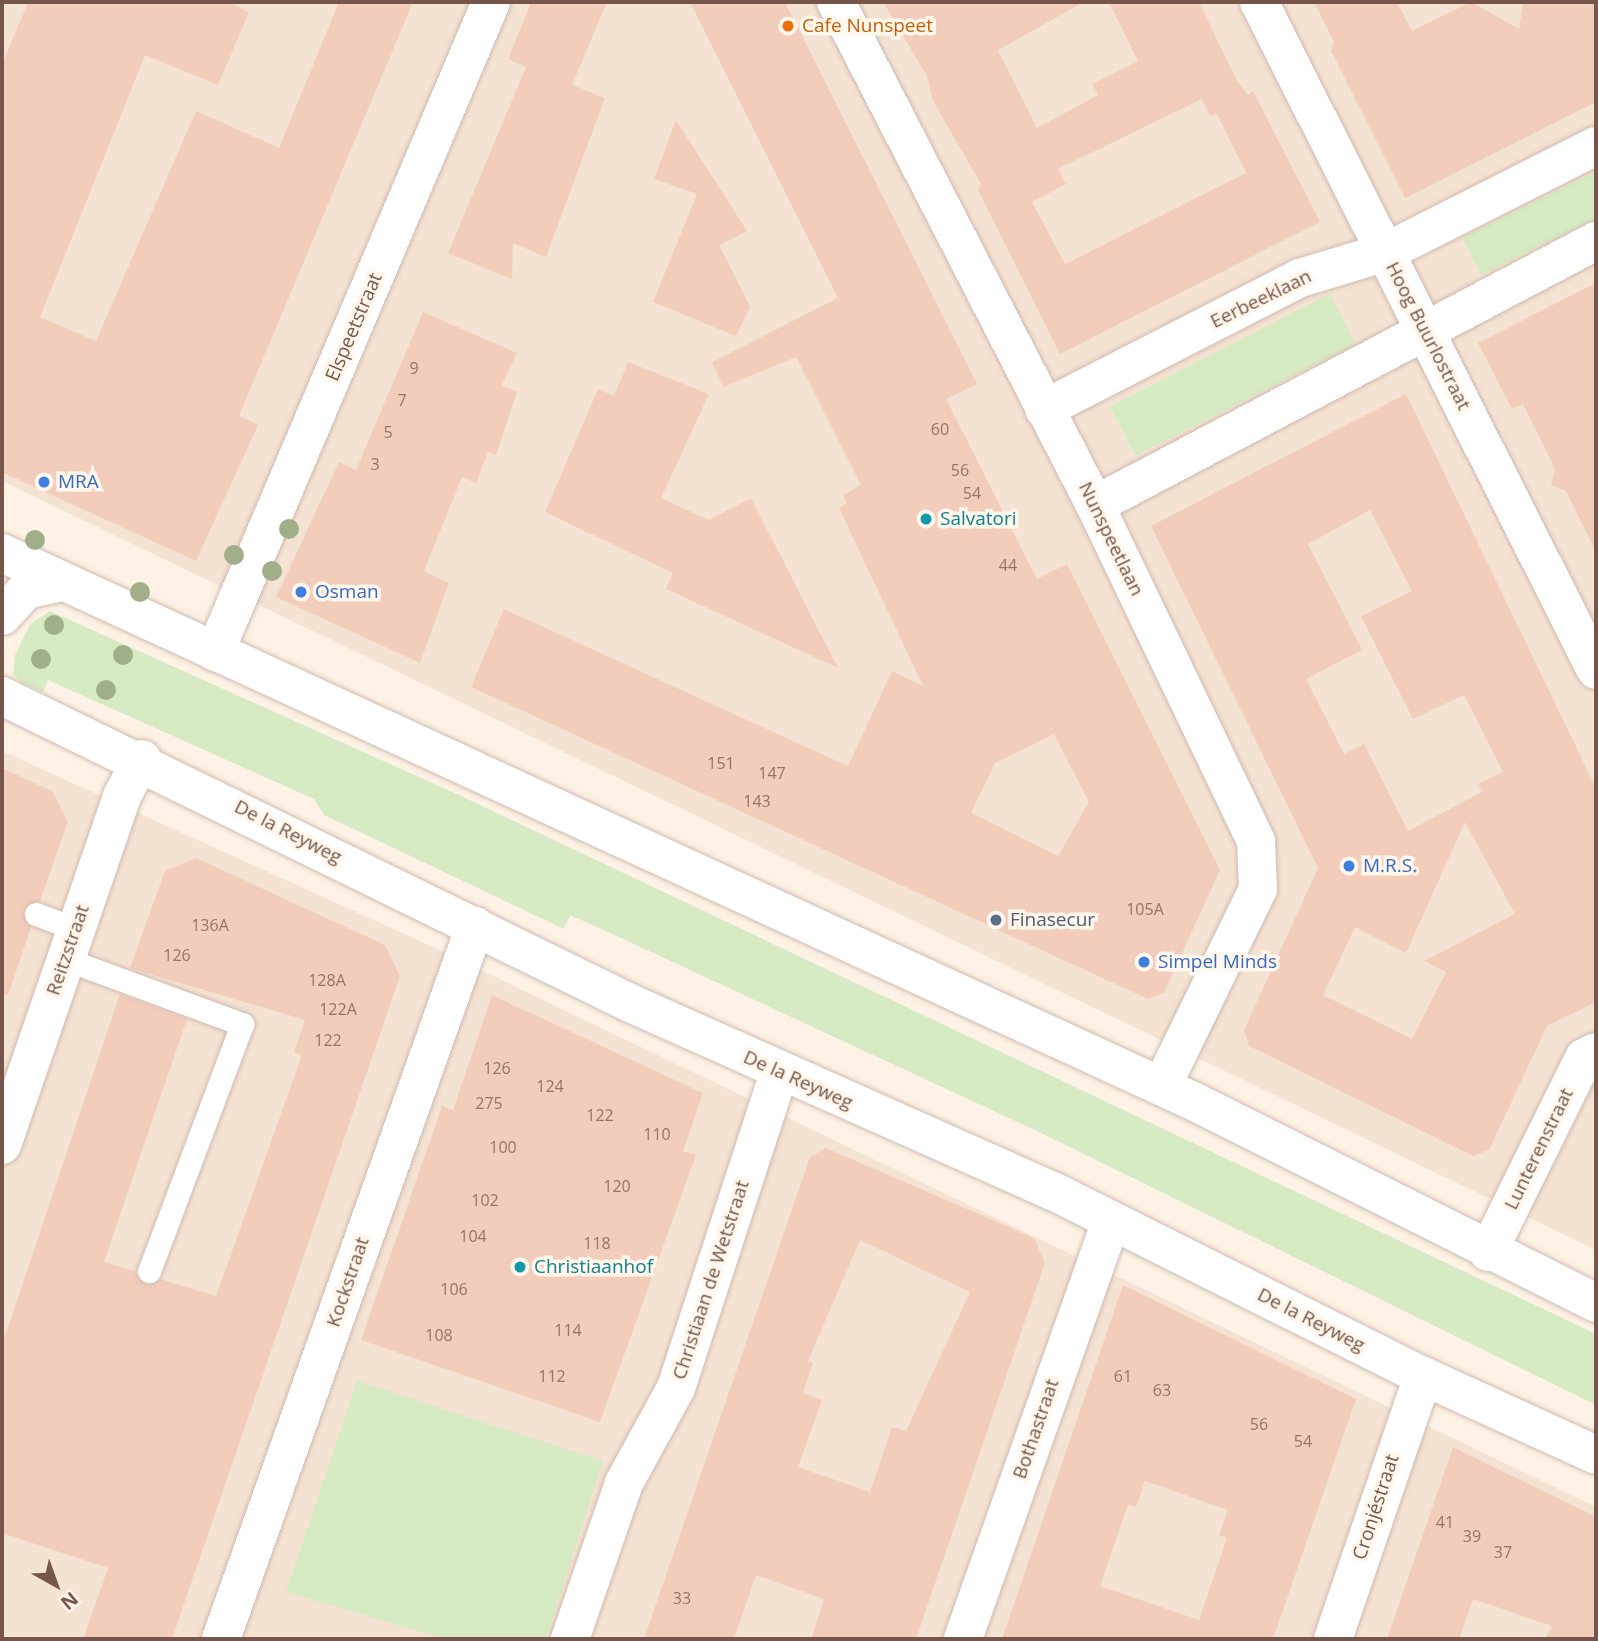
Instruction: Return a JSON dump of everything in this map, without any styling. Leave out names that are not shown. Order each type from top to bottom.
[{"type":"street","name":"Elspeetstraat","points":[[215,652],[491,2]]},
{"type":"street","name":"Nunspeetlaan","points":[[836,2],[1095,505],[1261,862],[1258,889],[1162,1086]]},
{"type":"street","name":"Hoog Buurlostraat","points":[[1259,2],[1596,670]]},
{"type":"street","name":"Eerbeeklaan","points":[[1045,409],[1300,278],[1386,252],[1596,146]]},
{"type":"street","points":[[1095,505],[1354,371],[1424,327],[1596,242]]},
{"type":"street","points":[[2,553],[60,582],[1162,1086],[1488,1252],[1596,1303]]},
{"type":"street","points":[[2,615],[26,590],[60,582]]},
{"type":"street","name":"De la Reyweg","points":[[2,696],[142,759],[470,942],[779,1073],[1111,1220],[1423,1377],[1596,1455]]},
{"type":"street","name":"Reitzstraat","points":[[2,1145],[122,796],[142,759]]},
{"type":"street","name":"Kockstraat","points":[[221,1639],[470,942]]},
{"type":"street","name":"Lunterenstraat","points":[[1488,1252],[1584,1058],[1596,1052]]},
{"type":"street","name":"Christiaan de Wetstraat","points":[[570,1639],[624,1483],[676,1388],[779,1073]]},
{"type":"street","name":"Bothastraat","points":[[963,1639],[1111,1220]]},
{"type":"street","name":"Cronjéstraat","points":[[1333,1639],[1423,1377]]},
{"type":"lane","points":[[36,914],[70,944],[242,1024],[149,1270]]},
{"type":"shaded area","points":[[2,2],[1596,2],[1596,1250],[2,481]]},
{"type":"shaded area","points":[[2,751],[431,946],[1596,1507],[1596,1639],[2,1639]]},
{"type":"green space","points":[[1596,171],[1596,218],[1481,275],[1462,238]]},
{"type":"green space","points":[[1330,294],[1355,344],[1135,456],[1110,406]]},
{"type":"green space","points":[[50,611],[459,795],[1596,1334],[1596,1405],[1037,1131],[608,932],[570,915],[564,929],[324,815],[314,799],[48,680],[43,692],[21,682],[13,674],[15,655],[30,624]]},
{"type":"green space","points":[[357,1381],[603,1461],[546,1639],[446,1639],[286,1592]]},
{"type":"building","points":[[28,2],[227,2],[249,12],[218,85],[145,55],[40,317],[96,341],[196,111],[279,148],[339,2],[413,2],[239,416],[258,425],[196,561],[2,472],[2,65]]},
{"type":"building","points":[[531,2],[607,2],[572,85],[605,98],[546,257],[513,243],[512,279],[448,253],[526,67],[508,59]]},
{"type":"building","points":[[690,2],[785,2],[977,384],[946,399],[1037,579],[1067,564],[1220,870],[1164,993],[1148,999],[471,687],[504,609],[848,766],[892,671],[923,686],[839,508],[847,503],[843,495],[861,485],[796,357],[723,387],[712,362],[838,298]],"holes":[[[1054,734],[1089,802],[1058,856],[971,813],[995,763]]]},
{"type":"building","points":[[883,2],[1084,2],[998,50],[1037,128],[1098,95],[1092,84],[1138,61],[1109,2],[1199,2],[1237,81],[1248,95],[1253,91],[1320,222],[1060,354],[978,190],[981,184],[933,101],[927,76]],"holes":[[[1202,99],[1210,116],[1217,114],[1246,173],[1065,264],[1032,202],[1066,184],[1058,169]]]},
{"type":"building","points":[[1314,2],[1397,2],[1412,31],[1471,2],[1519,29],[1523,2],[1596,2],[1596,102],[1405,198],[1331,51],[1334,42]]},
{"type":"building","points":[[676,120],[747,231],[719,245],[750,307],[736,336],[653,302],[697,194],[654,179]]},
{"type":"building","points":[[1596,283],[1596,552],[1566,491],[1551,485],[1555,469],[1523,404],[1512,409],[1478,343]]},
{"type":"building","points":[[423,312],[517,353],[502,385],[517,392],[496,455],[488,452],[476,483],[462,477],[424,571],[449,583],[420,663],[276,597],[339,462],[356,470]]},
{"type":"building","points":[[628,362],[709,394],[661,498],[709,520],[751,498],[838,668],[666,589],[673,573],[545,512],[598,389],[614,396]]},
{"type":"building","points":[[1406,394],[1596,788],[1596,1002],[1547,1026],[1489,1150],[1473,1156],[1249,1046],[1244,1030],[1318,868],[1151,526]],"holes":[[[1370,510],[1412,591],[1361,616],[1413,719],[1464,695],[1503,772],[1478,784],[1482,792],[1408,831],[1364,744],[1344,754],[1306,679],[1362,650],[1308,544]],[[1465,822],[1515,914],[1424,961],[1446,972],[1412,1039],[1323,995],[1355,927],[1406,953]]]},
{"type":"building","points":[[2,768],[52,791],[68,822],[40,901],[23,910],[31,927],[8,995],[2,994]]},
{"type":"building","points":[[196,858],[385,945],[400,976],[172,1639],[83,1639],[108,1568],[2,1533],[2,1345],[120,994],[187,1019],[104,1262],[135,1271],[145,1284],[160,1279],[216,1296],[302,1055],[294,1052],[305,1020],[130,968],[165,871]]},
{"type":"building","name":"Christiaanhof","points":[[492,995],[703,1093],[683,1151],[696,1155],[600,1422],[361,1340],[442,1106],[453,1110]]},
{"type":"building","points":[[826,1148],[1034,1238],[1045,1263],[916,1639],[811,1639],[824,1599],[756,1575],[734,1639],[644,1639],[810,1157]],"holes":[[[860,1240],[970,1292],[906,1431],[892,1427],[870,1492],[798,1467],[822,1400],[803,1393],[813,1363],[808,1361]]]},
{"type":"building","points":[[1123,1285],[1356,1399],[1273,1639],[1002,1639]],"holes":[[[1145,1481],[1228,1510],[1219,1535],[1227,1538],[1199,1620],[1100,1586],[1128,1505],[1136,1507]]]},
{"type":"building","points":[[1453,1447],[1596,1517],[1596,1639],[1545,1639],[1552,1626],[1473,1599],[1459,1639],[1387,1639]]},
{"type":"place","name":"Cafe Nunspeet","points":[[788,26]]},
{"type":"place","name":"MRA","points":[[44,482]]},
{"type":"place","name":"Salvatori","points":[[926,519]]},
{"type":"place","name":"Osman","points":[[301,592]]},
{"type":"place","name":"M.R.S.","points":[[1349,866]]},
{"type":"place","name":"Finasecur","points":[[996,920]]},
{"type":"place","name":"Simpel Minds","points":[[1144,962]]},
{"type":"place","name":"Christiaanhof","points":[[520,1267]]}]
